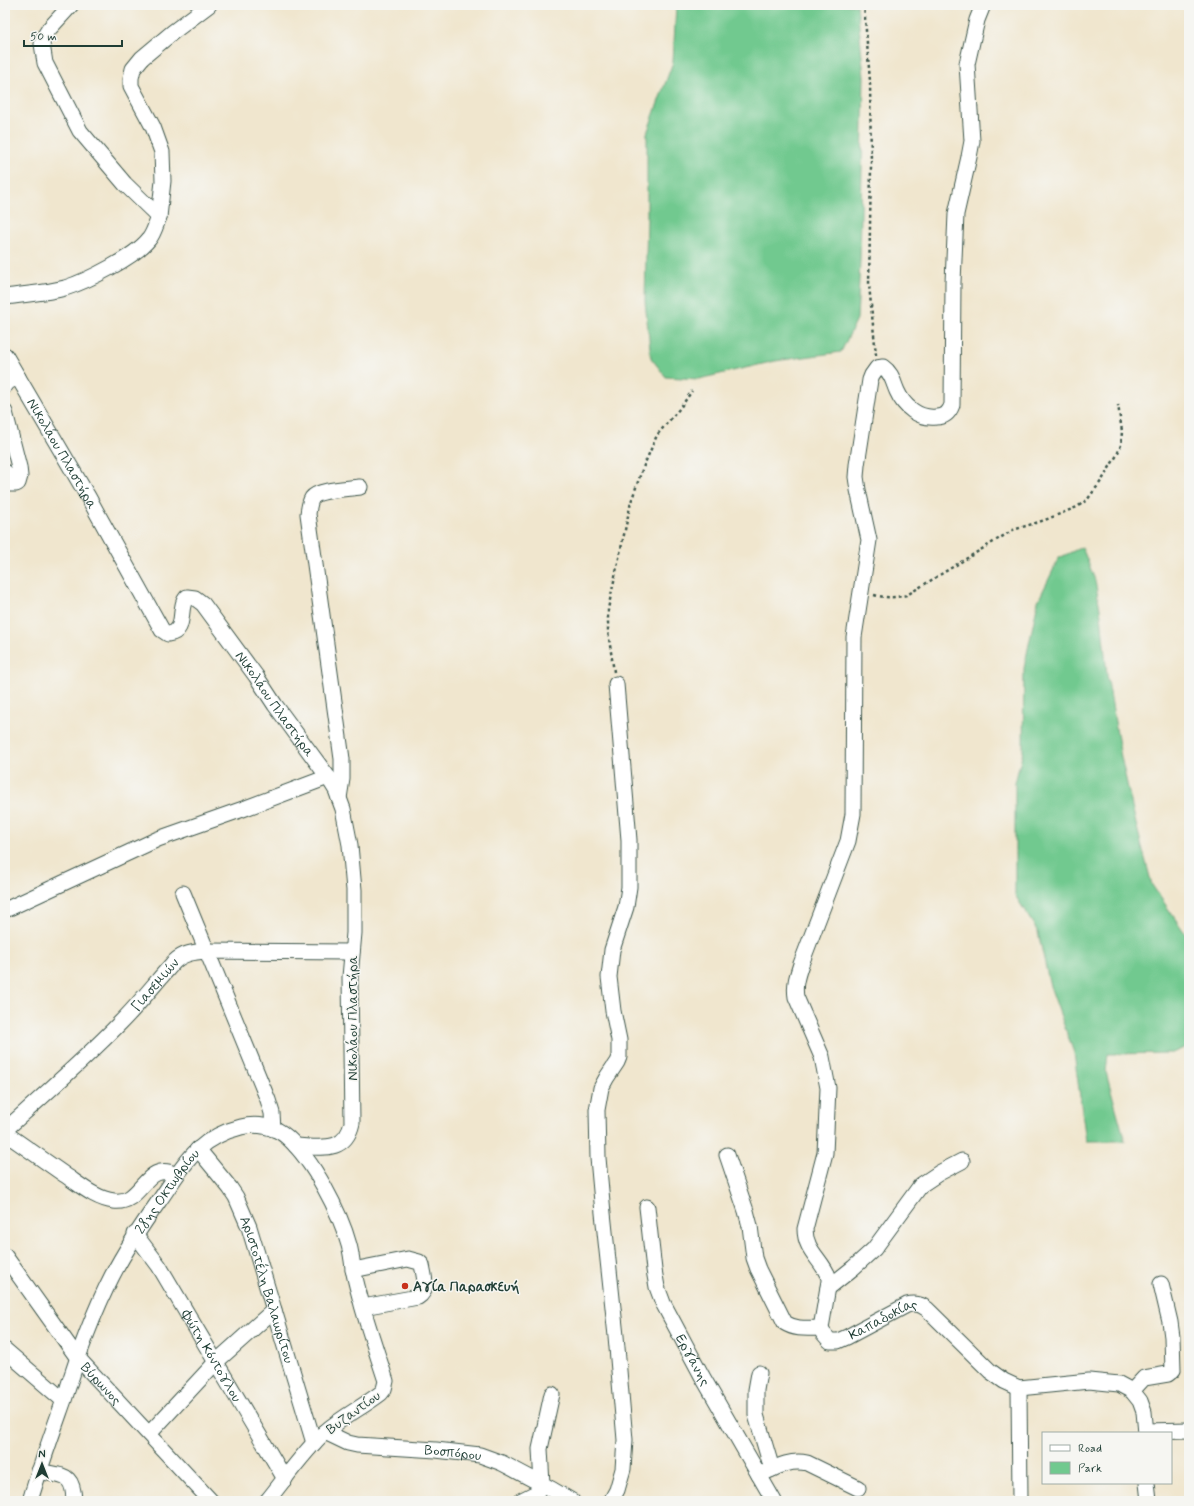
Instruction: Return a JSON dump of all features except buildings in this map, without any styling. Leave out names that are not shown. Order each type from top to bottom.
[{"type":"street","points":[[71,5],[49,29],[44,37],[42,49],[45,63],[80,131],[125,184],[159,217]]},
{"type":"street","points":[[5,297],[64,288],[80,282],[101,272],[133,253],[149,239],[159,217],[163,181],[162,152],[153,127],[131,86],[133,70],[142,58],[209,5]]},
{"type":"street","points":[[727,1155],[750,1226],[754,1258],[785,1323],[791,1327],[797,1328],[821,1328],[829,1281],[827,1274],[809,1247],[805,1236],[805,1229],[825,1153],[828,1088],[822,1057],[796,997],[795,989],[799,972],[848,841],[853,814],[854,637],[869,540],[858,490],[856,477],[857,465],[870,380],[877,368],[883,368],[890,373],[903,402],[916,413],[926,417],[936,418],[944,416],[950,412],[952,405],[953,282],[956,214],[970,157],[972,141],[967,64],[977,20],[983,5]]},
{"type":"street","name":"Νικολάου Πλαστήρα","points":[[5,355],[12,372],[90,501],[162,630],[168,634],[176,631],[180,624],[185,599],[192,597],[197,599],[205,607],[256,676],[275,705],[328,777],[339,798],[347,826],[353,867],[355,912],[350,978],[352,1126],[346,1137],[336,1146],[296,1146]]},
{"type":"street","points":[[5,386],[12,372]]},
{"type":"street","points":[[5,412],[19,467],[20,476],[18,483],[10,484],[5,472]]},
{"type":"street","points":[[339,798],[342,779],[342,759],[308,514],[313,497],[321,492],[360,487]]},
{"type":"street","points":[[611,1501],[617,1490],[623,1469],[625,1431],[602,1205],[598,1158],[597,1110],[601,1088],[619,1056],[619,1040],[613,1011],[609,977],[612,950],[626,907],[629,887],[629,840],[616,684]]},
{"type":"street","points":[[5,910],[158,839],[328,777]]},
{"type":"street","points":[[183,893],[268,1100],[272,1113],[273,1129]]},
{"type":"street","name":"Γιασεμιών","points":[[5,1131],[112,1032],[177,960],[188,954],[206,951],[352,952]]},
{"type":"street","name":"28ης Οκτωβρίου","points":[[30,1501],[77,1357],[106,1288],[135,1234],[186,1160],[213,1138],[234,1129],[255,1125],[273,1129],[285,1135],[296,1146],[316,1174],[338,1215],[350,1248],[353,1270],[363,1307]]},
{"type":"street","points":[[5,1131],[86,1189],[101,1197],[114,1201],[130,1197],[140,1189],[154,1173],[166,1172],[176,1175]]},
{"type":"street","name":"Αριστοτέλη Βαλαωρίτου","points":[[198,1149],[236,1197],[249,1227],[314,1443]]},
{"type":"street","points":[[828,1288],[874,1249],[921,1185],[962,1161]]},
{"type":"street","name":"Εργάνης","points":[[647,1206],[654,1270],[657,1287],[663,1302],[702,1376],[730,1422],[766,1472],[774,1501]]},
{"type":"street","name":"Φώτη Κόντογλου","points":[[135,1234],[159,1266],[217,1361],[285,1479]]},
{"type":"street","name":"Βύρωνος","points":[[5,1256],[77,1357],[211,1501]]},
{"type":"street","points":[[353,1270],[408,1259],[419,1262],[422,1265],[425,1288],[422,1295],[363,1307]]},
{"type":"street","points":[[1132,1391],[1144,1378],[1168,1374],[1173,1370],[1170,1322],[1161,1284]]},
{"type":"street","name":"Καπαδοκίας","points":[[821,1328],[827,1339],[830,1341],[838,1341],[874,1324],[907,1305],[921,1305],[990,1371],[1004,1381],[1019,1388]]},
{"type":"street","name":"Βυζαντίου","points":[[267,1501],[314,1443],[325,1432],[344,1417],[381,1393],[385,1386],[386,1381],[363,1307]]},
{"type":"street","points":[[148,1434],[217,1361],[274,1310]]},
{"type":"street","points":[[5,1350],[63,1400]]},
{"type":"street","points":[[759,1373],[756,1390],[756,1415],[766,1472],[786,1463],[799,1461],[807,1463],[858,1488]]},
{"type":"street","points":[[1020,1501],[1019,1388],[1089,1381],[1118,1384],[1132,1391],[1140,1401],[1144,1412],[1146,1432],[1189,1430]]},
{"type":"street","points":[[520,1501],[536,1493],[542,1484],[540,1449],[552,1394]]},
{"type":"street","name":"Βοσπόρου","points":[[325,1432],[348,1443],[357,1445],[436,1450],[480,1455],[502,1463],[572,1501]]},
{"type":"street","points":[[39,1471],[70,1480],[74,1501]]},
{"type":"street","points":[[1146,1484],[1149,1501]]},
{"type":"path","points":[[864,5],[870,81],[871,167],[869,285],[877,368]]},
{"type":"path","points":[[616,684],[608,632],[608,609],[630,502],[657,435],[692,391]]},
{"type":"path","points":[[862,591],[881,597],[895,598],[907,595],[1013,530],[1070,510],[1087,500],[1118,455],[1121,445],[1122,431],[1118,405]]},
{"type":"green space","points":[[676,5],[857,5],[864,77],[860,261],[857,319],[841,352],[775,361],[699,379],[666,377],[651,358],[645,301],[647,133],[673,62]]},
{"type":"green space","points":[[1082,547],[1095,580],[1101,615],[1107,675],[1121,757],[1152,885],[1189,939],[1189,1046],[1172,1053],[1108,1054],[1106,1072],[1125,1141],[1086,1141],[1074,1053],[1050,986],[1038,932],[1015,895],[1015,783],[1023,751],[1024,668],[1038,601],[1059,558]]},
{"type":"place","name":"Αγία Παρασκευή","points":[[405,1286]]}]
